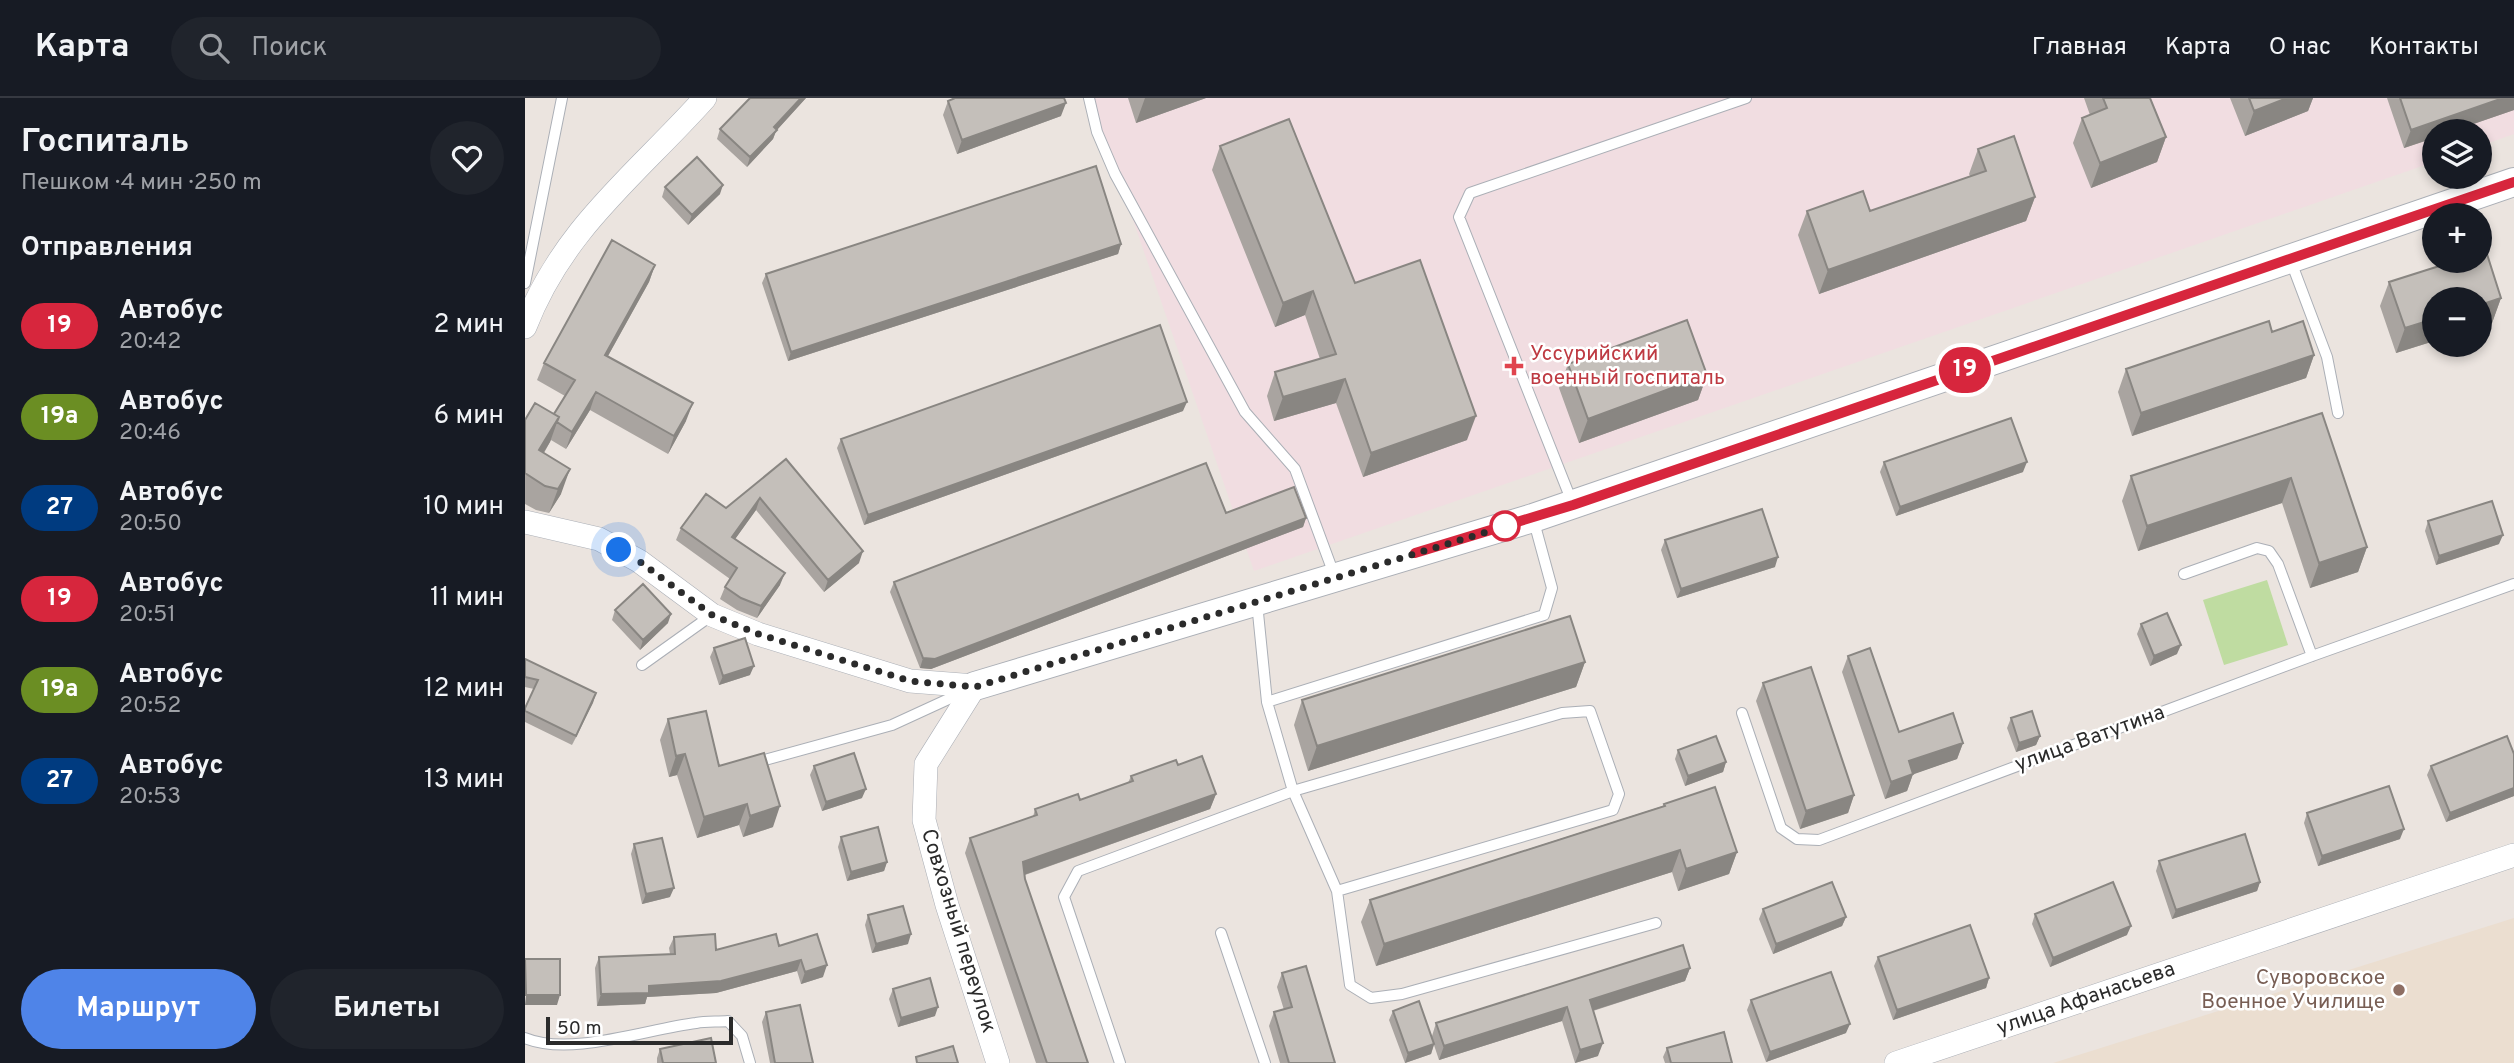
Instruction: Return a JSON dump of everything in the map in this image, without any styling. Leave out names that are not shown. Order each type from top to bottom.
[{"type":"street","points":[[525,327],[552,269],[583,225],[705,98]]},
{"type":"street","points":[[525,522],[599,540],[639,561],[712,615],[758,634],[910,681],[975,687],[1573,505],[2514,182]]},
{"type":"street","name":"Совхозный переулок","points":[[975,687],[926,764],[924,820],[947,905],[998,1063]]},
{"type":"street","name":"улица Афанасьева","points":[[1896,1063],[2514,855]]},
{"type":"lane","points":[[525,283],[562,98]]},
{"type":"lane","points":[[1089,98],[1097,132],[1115,174],[1245,412],[1295,469],[1335,577]]},
{"type":"lane","points":[[1573,505],[1459,217],[1471,193],[1747,98]]},
{"type":"lane","points":[[2290,259],[2327,357],[2338,413]]},
{"type":"lane","points":[[1267,702],[1544,615],[1552,588],[1533,518]]},
{"type":"lane","points":[[2184,574],[2257,548],[2269,551],[2278,564],[2312,656]]},
{"type":"lane","name":"улица Ватутина","points":[[1742,713],[1781,828],[1797,839],[1819,840],[2312,656],[2514,584]]},
{"type":"lane","points":[[1257,603],[1267,702],[1293,790],[1336,891],[1350,985],[1371,998],[1402,994],[1656,923]]},
{"type":"lane","points":[[642,665],[712,615]]},
{"type":"lane","points":[[740,766],[891,725],[975,687]]},
{"type":"lane","points":[[1120,1063],[1064,897],[1077,871],[1293,790],[1562,713],[1590,711],[1619,794],[1613,810],[1336,891]]},
{"type":"lane","points":[[1221,933],[1265,1063]]},
{"type":"lane","points":[[525,1038],[540,1044],[567,1046],[698,1022],[728,1021],[742,1036],[750,1063]]},
{"type":"shaded area","name":"Уссурийский военный госпиталь","points":[[1091,98],[2514,98],[2514,134],[2492,142],[2492,119],[2422,119],[2422,166],[1254,571]]},
{"type":"shaded area","name":"Суворовское Военное Училище","points":[[2514,918],[2514,1063],[2053,1063]]},
{"type":"green space","points":[[2267,580],[2288,645],[2224,665],[2203,600]]},
{"type":"building","points":[[750,98],[801,98],[774,127],[777,130],[750,157],[720,129]]},
{"type":"building","points":[[955,98],[1064,98],[1066,103],[962,140],[948,101]]},
{"type":"building","points":[[2103,98],[2150,98],[2166,137],[2100,163],[2082,118],[2107,108]]},
{"type":"building","points":[[2249,98],[2287,98],[2254,111]]},
{"type":"building","points":[[2400,98],[2503,98],[2443,119],[2422,119],[2422,126],[2411,130]]},
{"type":"building","points":[[1289,119],[1355,283],[1420,260],[1476,416],[1371,453],[1345,379],[1283,397],[1275,372],[1336,354],[1313,291],[1283,303],[1220,146]]},
{"type":"building","points":[[2014,136],[2035,197],[1828,270],[1807,211],[1863,191],[1870,211],[1986,171],[1978,149]]},
{"type":"building","points":[[697,157],[723,185],[692,215],[665,187]]},
{"type":"building","points":[[1096,166],[1121,244],[791,352],[766,274]]},
{"type":"building","points":[[612,240],[655,265],[605,355],[693,403],[674,436],[596,392],[572,432],[557,422],[559,417],[554,414],[575,380],[544,363]]},
{"type":"building","points":[[2492,270],[2501,298],[2492,301],[2492,287],[2422,287],[2422,323],[2405,328],[2389,282],[2422,272],[2492,273]]},
{"type":"building","points":[[1687,320],[1707,375],[1588,419],[1568,364]]},
{"type":"building","points":[[2269,321],[2272,332],[2303,321],[2314,355],[2141,413],[2126,369]]},
{"type":"building","points":[[1160,325],[1187,402],[868,515],[841,439]]},
{"type":"building","points":[[535,403],[559,417],[539,450],[570,469],[558,489],[545,486],[525,473],[525,420]]},
{"type":"building","points":[[2322,413],[2367,547],[2319,563],[2291,478],[2147,526],[2131,476]]},
{"type":"building","points":[[2011,418],[2027,462],[1900,507],[1884,462]]},
{"type":"building","points":[[786,459],[863,551],[828,580],[760,498],[732,537],[785,573],[761,606],[741,598],[725,587],[737,568],[681,528],[706,494],[726,508]]},
{"type":"building","points":[[1206,463],[1226,513],[1294,487],[1306,518],[935,659],[923,658],[894,582]]},
{"type":"building","points":[[2492,501],[2503,535],[2439,556],[2428,521]]},
{"type":"building","points":[[1762,509],[1778,557],[1681,589],[1665,540]]},
{"type":"building","points":[[643,584],[671,614],[643,640],[615,610]]},
{"type":"building","points":[[2167,613],[2181,645],[2154,656],[2141,624]]},
{"type":"building","points":[[1570,616],[1585,662],[1317,746],[1302,700]]},
{"type":"building","points":[[745,638],[754,666],[723,676],[714,648]]},
{"type":"building","points":[[1870,648],[1899,732],[1953,713],[1963,743],[1909,761],[1913,774],[1891,782],[1848,656]]},
{"type":"building","points":[[525,659],[596,693],[576,736],[525,711],[538,680],[525,677]]},
{"type":"building","points":[[1811,667],[1854,795],[1806,811],[1763,683]]},
{"type":"building","points":[[706,711],[719,766],[764,753],[780,806],[750,816],[747,804],[704,817],[685,754],[676,756],[668,719]]},
{"type":"building","points":[[2032,711],[2040,736],[2019,743],[2011,718]]},
{"type":"building","points":[[1716,736],[1726,762],[1688,776],[1678,750]]},
{"type":"building","points":[[2507,736],[2514,754],[2514,788],[2450,813],[2431,766]]},
{"type":"building","points":[[854,753],[866,789],[826,802],[814,766]]},
{"type":"building","points":[[1202,756],[1216,794],[1023,862],[1025,879],[1088,1063],[1047,1063],[970,838],[1037,815],[1035,809],[1078,794],[1080,800],[1133,781],[1131,776],[1176,760],[1178,765]]},
{"type":"building","points":[[2389,786],[2404,829],[2322,856],[2307,813]]},
{"type":"building","points":[[1715,787],[1737,852],[1686,869],[1680,850],[1384,944],[1370,900],[1665,806],[1664,804]]},
{"type":"building","points":[[878,827],[887,862],[851,872],[841,837]]},
{"type":"building","points":[[2245,834],[2260,882],[2176,910],[2159,861]]},
{"type":"building","points":[[662,838],[674,888],[646,894],[634,844]]},
{"type":"building","points":[[1832,882],[1846,917],[1776,944],[1763,909]]},
{"type":"building","points":[[2113,882],[2131,926],[2053,958],[2035,914]]},
{"type":"building","points":[[903,906],[911,934],[876,944],[868,915]]},
{"type":"building","points":[[1970,925],[1989,978],[1897,1010],[1878,957]]},
{"type":"building","points":[[715,934],[716,950],[776,934],[779,946],[817,934],[827,965],[805,972],[801,960],[721,981],[649,986],[649,993],[601,994],[599,957],[675,954],[674,937]]},
{"type":"building","points":[[1683,945],[1690,968],[1590,1000],[1603,1043],[1580,1050],[1567,1007],[1444,1046],[1436,1023]]},
{"type":"building","points":[[525,959],[560,959],[560,995],[526,995]]},
{"type":"building","points":[[1306,966],[1335,1063],[1289,1063],[1274,1012],[1292,1007],[1282,973]]},
{"type":"building","points":[[1831,972],[1850,1024],[1770,1052],[1751,1000]]},
{"type":"building","points":[[930,978],[938,1007],[901,1018],[893,989]]},
{"type":"building","points":[[1419,1001],[1434,1044],[1408,1053],[1393,1011]]},
{"type":"building","points":[[800,1005],[813,1063],[775,1063],[766,1012]]},
{"type":"building","points":[[1724,1032],[1732,1063],[1671,1063],[1667,1048]]},
{"type":"building","points":[[711,1038],[716,1063],[663,1063],[660,1049]]},
{"type":"building","points":[[953,1046],[958,1063],[917,1063],[916,1057]]},
{"type":"bus line","name":"19","points":[[1415,553],[1573,505],[2514,182]]},
{"type":"place","name":"Уссурийский военный госпиталь","points":[[1514,366]]},
{"type":"place","name":"Суворовское Военное Училище","points":[[2399,990]]},
{"type":"route","points":[[619,550],[639,561],[712,615],[758,634],[910,681],[975,687],[1510,525],[1505,526]]}]
